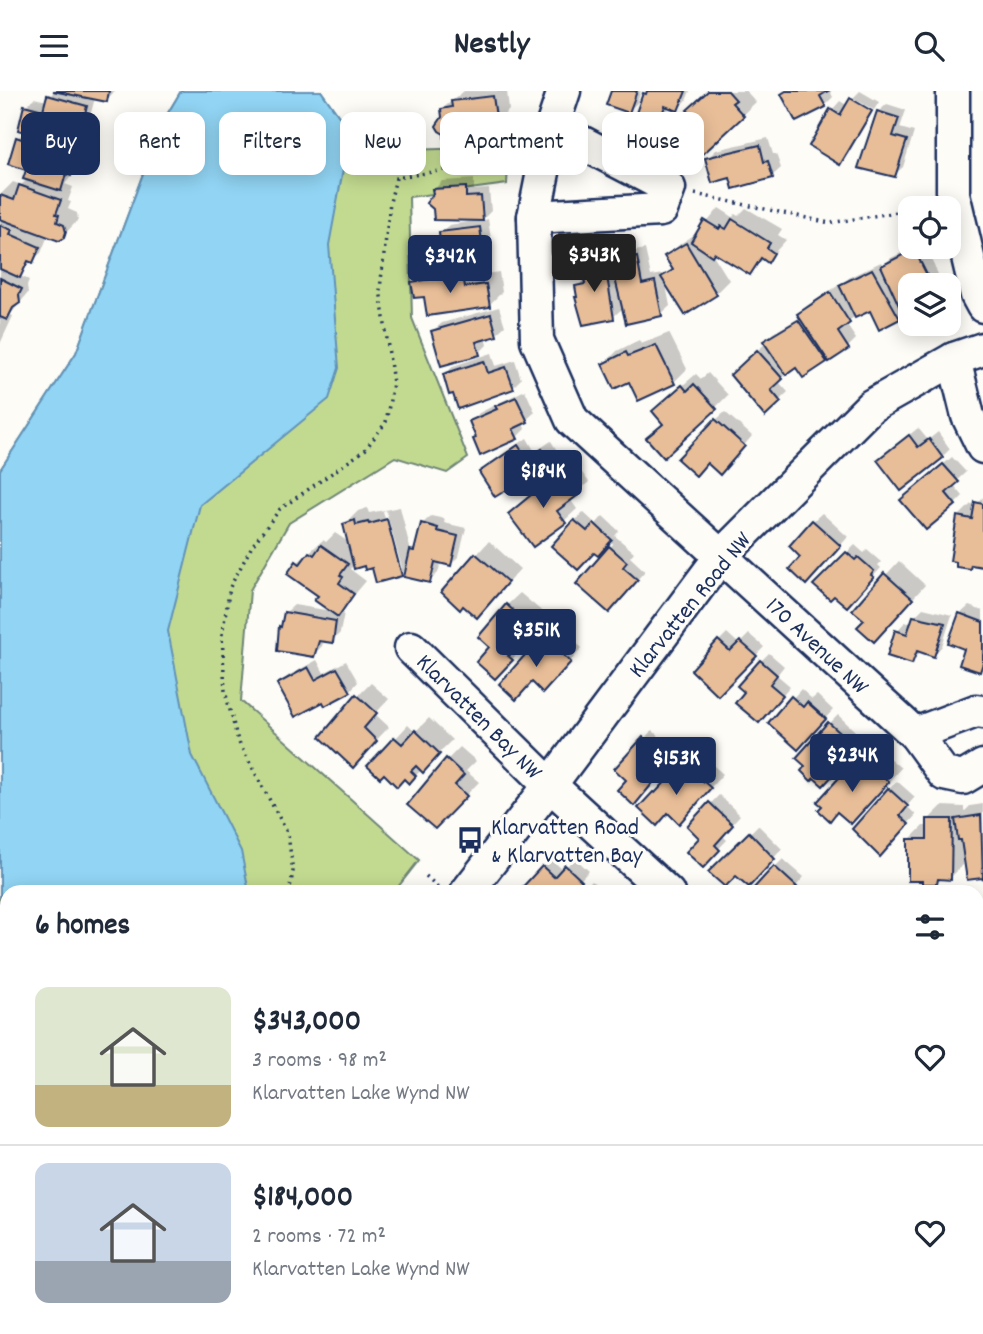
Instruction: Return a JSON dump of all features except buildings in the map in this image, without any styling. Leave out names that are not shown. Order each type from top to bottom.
[{"type":"street","name":"170 Avenue NW","points":[[557,112],[564,91]]},
{"type":"street","points":[[953,91],[953,194],[977,295],[983,306]]},
{"type":"street","points":[[534,217],[661,210],[668,188],[588,146]]},
{"type":"street","name":"170 Avenue NW","points":[[542,175],[534,217],[537,340],[572,420],[915,734],[944,774],[963,778],[983,766]]},
{"type":"street","name":"Klarvatten Road NW","points":[[472,885],[721,556],[871,406],[969,354],[968,416],[983,447]]},
{"type":"street","name":"Klarvatten Bay NW","points":[[411,648],[550,785],[659,885]]},
{"type":"street","points":[[915,734],[976,711],[983,712]]},
{"type":"path","points":[[291,885],[293,872],[288,834],[239,741],[225,691],[222,635],[230,587],[252,546],[280,509],[365,450],[386,422],[393,383],[380,289],[390,202],[396,178],[440,171]]},
{"type":"path","points":[[668,188],[830,223],[898,212]]},
{"type":"path","points":[[426,876],[436,885]]},
{"type":"green space","points":[[181,91],[321,91],[340,118],[340,175],[426,175],[426,149],[440,149],[440,175],[507,175],[507,184],[409,197],[412,318],[468,458],[447,473],[395,457],[289,523],[250,590],[241,701],[419,860],[399,885],[0,885],[0,470],[76,353],[143,175],[205,175],[205,112],[169,112]]},
{"type":"water","points":[[181,91],[321,91],[340,118],[342,175],[329,245],[339,368],[329,399],[200,505],[168,631],[192,755],[241,851],[248,885],[0,885],[0,470],[76,353],[143,175],[205,175],[205,112],[169,112]]},
{"type":"place","name":"Klarvatten Road & Klarvatten Bay","points":[[470,840]]}]
